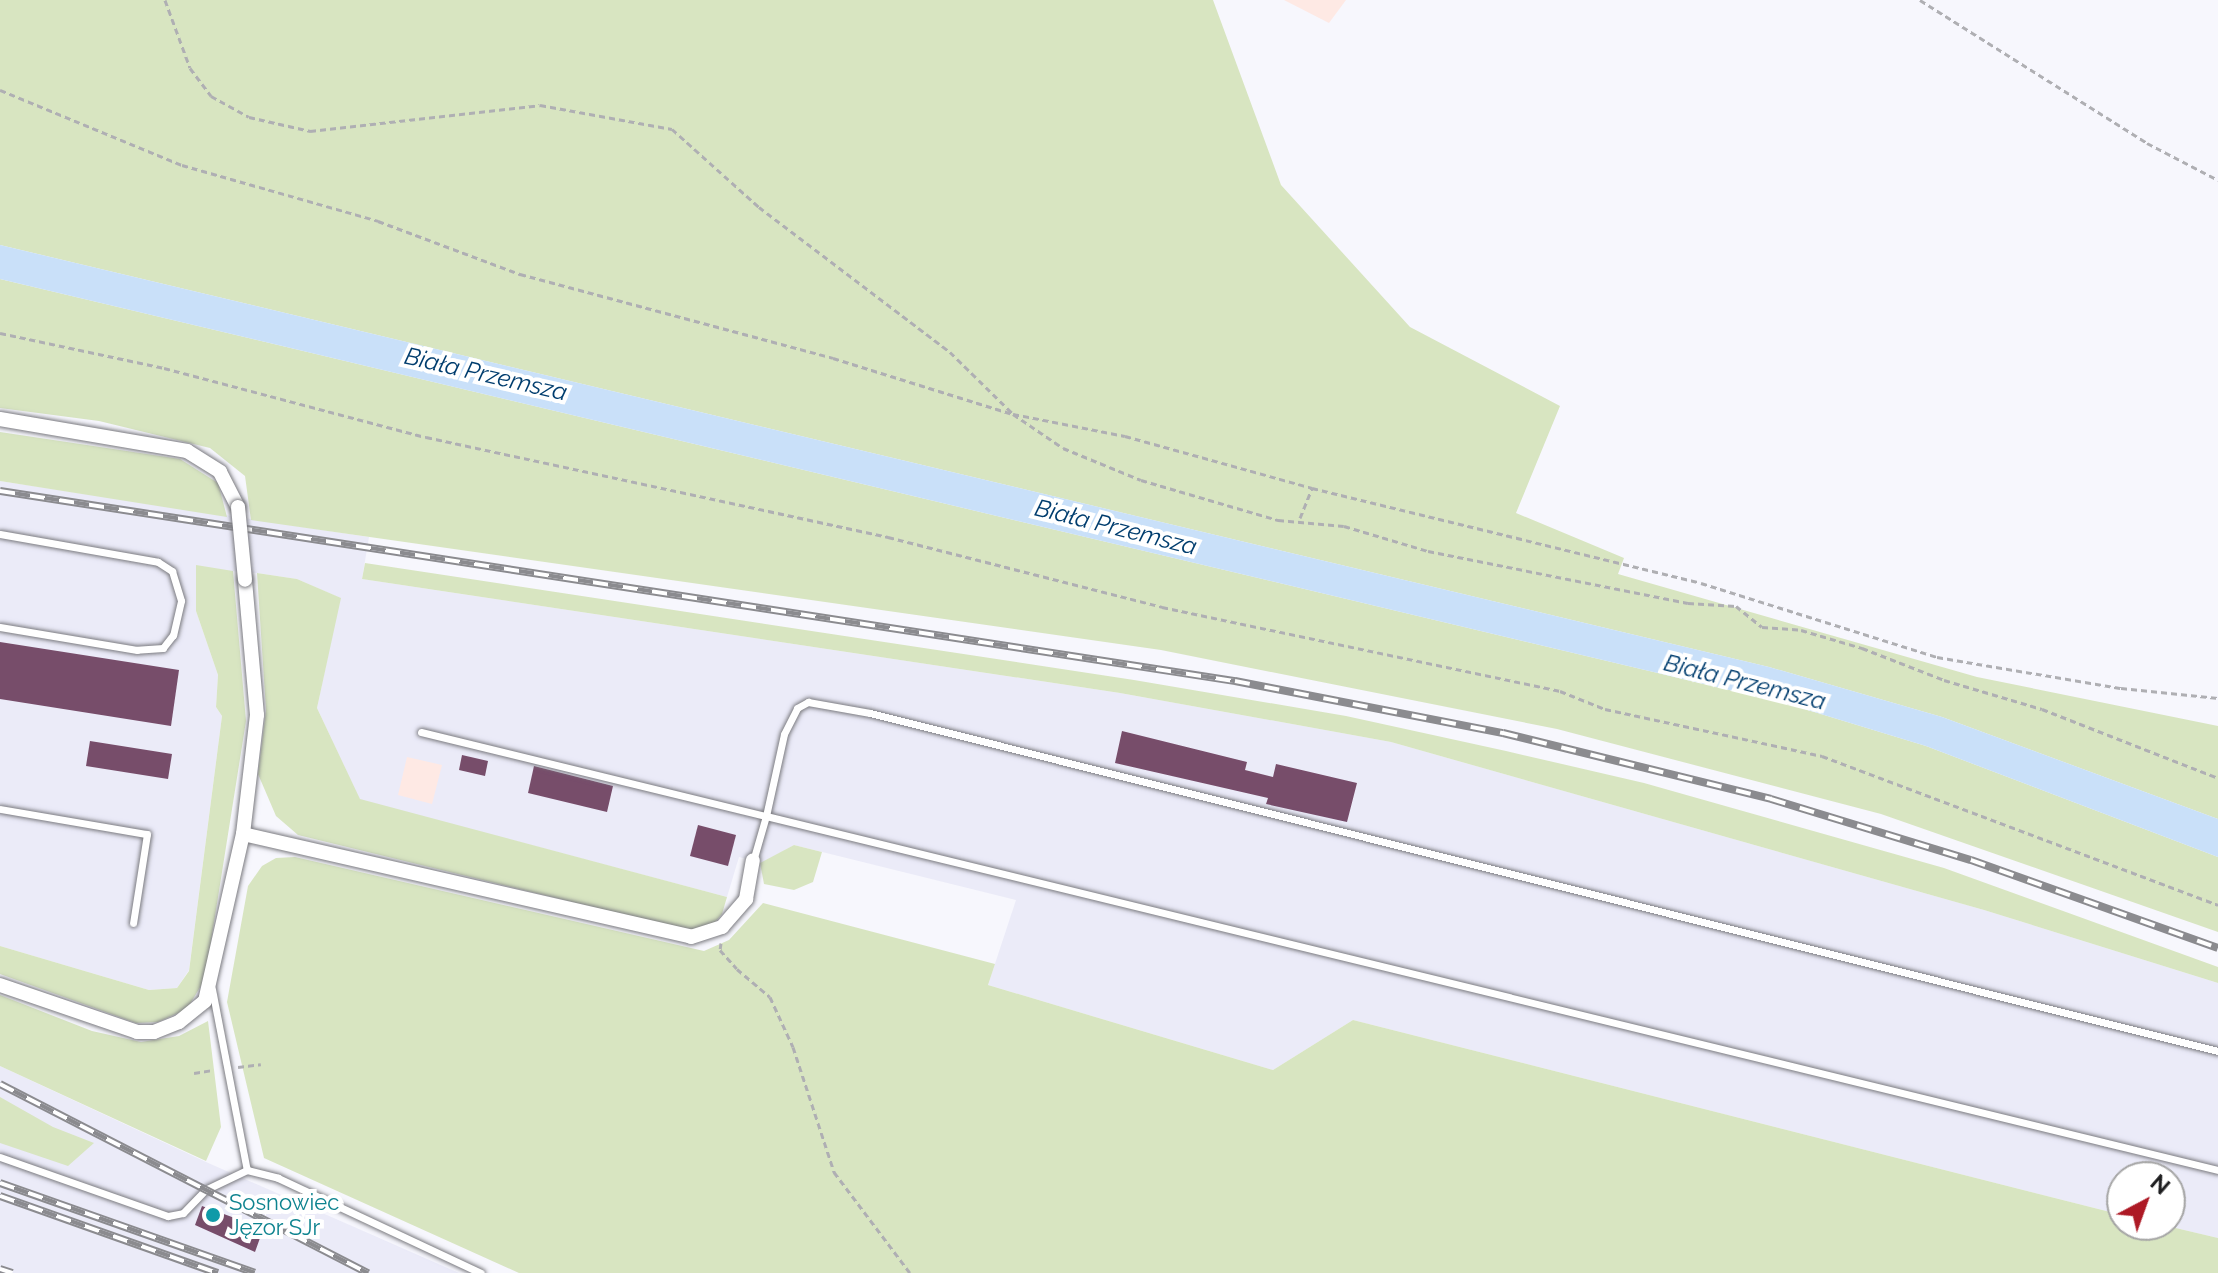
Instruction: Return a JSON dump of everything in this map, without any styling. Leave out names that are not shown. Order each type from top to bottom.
[{"type":"street","points":[[0,419],[187,451],[220,472],[238,507],[257,715],[243,834],[212,987],[205,1001],[179,1022],[137,1032],[0,985]]},
{"type":"street","points":[[243,834],[691,937],[722,927],[746,899],[753,861]]},
{"type":"lane","points":[[0,534],[158,562],[172,571],[181,601],[173,635],[163,648],[137,650],[0,627]]},
{"type":"lane","points":[[753,861],[784,734],[797,708],[808,702],[870,713],[2218,1051]]},
{"type":"lane","points":[[421,732],[2218,1170]]},
{"type":"lane","points":[[0,809],[147,834],[133,923]]},
{"type":"lane","points":[[212,987],[247,1170]]},
{"type":"lane","points":[[0,1157],[168,1216],[183,1213],[205,1190],[247,1170],[278,1178],[481,1273]]},
{"type":"path","points":[[165,0],[190,68],[211,96],[249,117],[310,131],[540,105],[672,129],[759,207],[950,352],[1013,414],[1063,448],[1141,480],[1278,520],[1300,519],[1344,526],[1443,554],[1688,603],[1736,606],[1762,627],[1801,630],[1862,648],[1944,680],[2042,709],[2218,778]]},
{"type":"path","points":[[1920,0],[2147,143],[2218,180]]},
{"type":"path","points":[[0,90],[182,165],[378,221],[520,274],[833,358],[1013,414],[1125,436],[1312,488],[1701,583],[1937,657],[2121,688],[2218,698]]},
{"type":"path","points":[[0,333],[164,368],[426,437],[888,537],[1162,607],[1560,691],[1605,709],[1822,756],[2218,905]]},
{"type":"path","points":[[1300,519],[1312,488]]},
{"type":"path","points":[[722,927],[720,950],[770,997],[793,1047],[834,1172],[910,1273]]},
{"type":"shaded area","points":[[1284,0],[1346,0],[1329,23]]},
{"type":"shaded area","points":[[0,481],[369,537],[362,579],[1120,693],[1391,742],[1984,910],[2218,983],[2218,1238],[2186,1230],[2186,1161],[2106,1161],[2106,1211],[1353,1020],[1273,1070],[988,985],[1016,900],[794,845],[763,863],[739,857],[727,897],[360,800],[317,708],[340,598],[297,579],[257,573],[233,571],[196,611],[218,675],[216,707],[222,716],[189,970],[177,988],[149,990],[0,946]]},
{"type":"shaded area","points":[[407,757],[442,765],[432,804],[398,795]]},
{"type":"shaded area","points":[[0,1066],[206,1162],[459,1273],[0,1273]]},
{"type":"green space","points":[[0,0],[1213,0],[1281,185],[1410,327],[1560,406],[1516,513],[1624,558],[1618,574],[1977,677],[2218,726],[2218,819],[1942,717],[1769,667],[0,245]]},
{"type":"green space","points":[[0,279],[1788,704],[1926,746],[2218,857],[2218,932],[1881,814],[1557,729],[1161,650],[251,520],[245,476],[210,448],[99,421],[0,408]]},
{"type":"green space","points":[[0,432],[180,459],[218,483],[227,517],[0,481]]},
{"type":"green space","points":[[365,563],[1134,680],[1346,716],[1506,751],[1644,783],[1944,868],[2218,967],[2218,983],[1984,910],[1391,742],[1120,693],[362,579]]},
{"type":"green space","points":[[196,565],[233,571],[246,721],[205,979],[187,1009],[158,1022],[136,1023],[0,974],[0,946],[149,990],[177,988],[189,971],[222,716],[216,707],[218,675],[196,611]]},
{"type":"green space","points":[[257,573],[297,579],[341,598],[317,708],[360,799],[727,897],[722,914],[711,927],[697,930],[667,925],[298,835],[276,816],[258,774],[266,710]]},
{"type":"green space","points":[[794,845],[822,852],[813,882],[794,890],[764,884],[760,863]]},
{"type":"green space","points":[[295,857],[704,951],[729,940],[763,903],[995,964],[988,985],[1273,1070],[1353,1020],[2106,1211],[2106,1241],[2186,1241],[2186,1230],[2218,1238],[2218,1273],[519,1273],[264,1158],[227,1002],[248,886],[262,866],[276,858]]},
{"type":"green space","points":[[0,995],[92,1031],[141,1042],[179,1036],[208,1021],[221,1127],[206,1161],[0,1066]]},
{"type":"green space","points":[[0,1097],[53,1127],[94,1143],[68,1166],[0,1143]]},
{"type":"water","name":"Biała Przemsza","points":[[0,245],[1769,667],[1942,717],[2218,819],[2218,857],[1926,746],[1788,704],[0,279]]},
{"type":"building","points":[[0,642],[179,670],[171,726],[0,699]]},
{"type":"building","points":[[1122,731],[1247,762],[1245,770],[1273,777],[1276,764],[1357,783],[1347,822],[1266,804],[1268,798],[1115,763]]},
{"type":"building","points":[[90,741],[172,754],[168,779],[86,766]]},
{"type":"building","points":[[462,755],[488,761],[485,776],[459,770]]},
{"type":"building","points":[[534,766],[613,786],[607,812],[528,793]]},
{"type":"building","points":[[698,825],[736,835],[728,866],[690,856]]},
{"type":"building","name":"Sosnowiec Jęzor SJr","points":[[202,1206],[251,1224],[248,1233],[260,1238],[255,1252],[195,1225]]},
{"type":"railway","points":[[0,491],[1235,681],[1503,733],[1771,799],[1971,860],[2218,948]]},
{"type":"railway","points":[[0,1084],[368,1273]]},
{"type":"railway","points":[[0,1183],[255,1273]]},
{"type":"railway","points":[[0,1196],[218,1273]]},
{"type":"railway","points":[[0,1269],[12,1273]]},
{"type":"place","name":"Sosnowiec Jęzor SJr","points":[[213,1215]]}]
